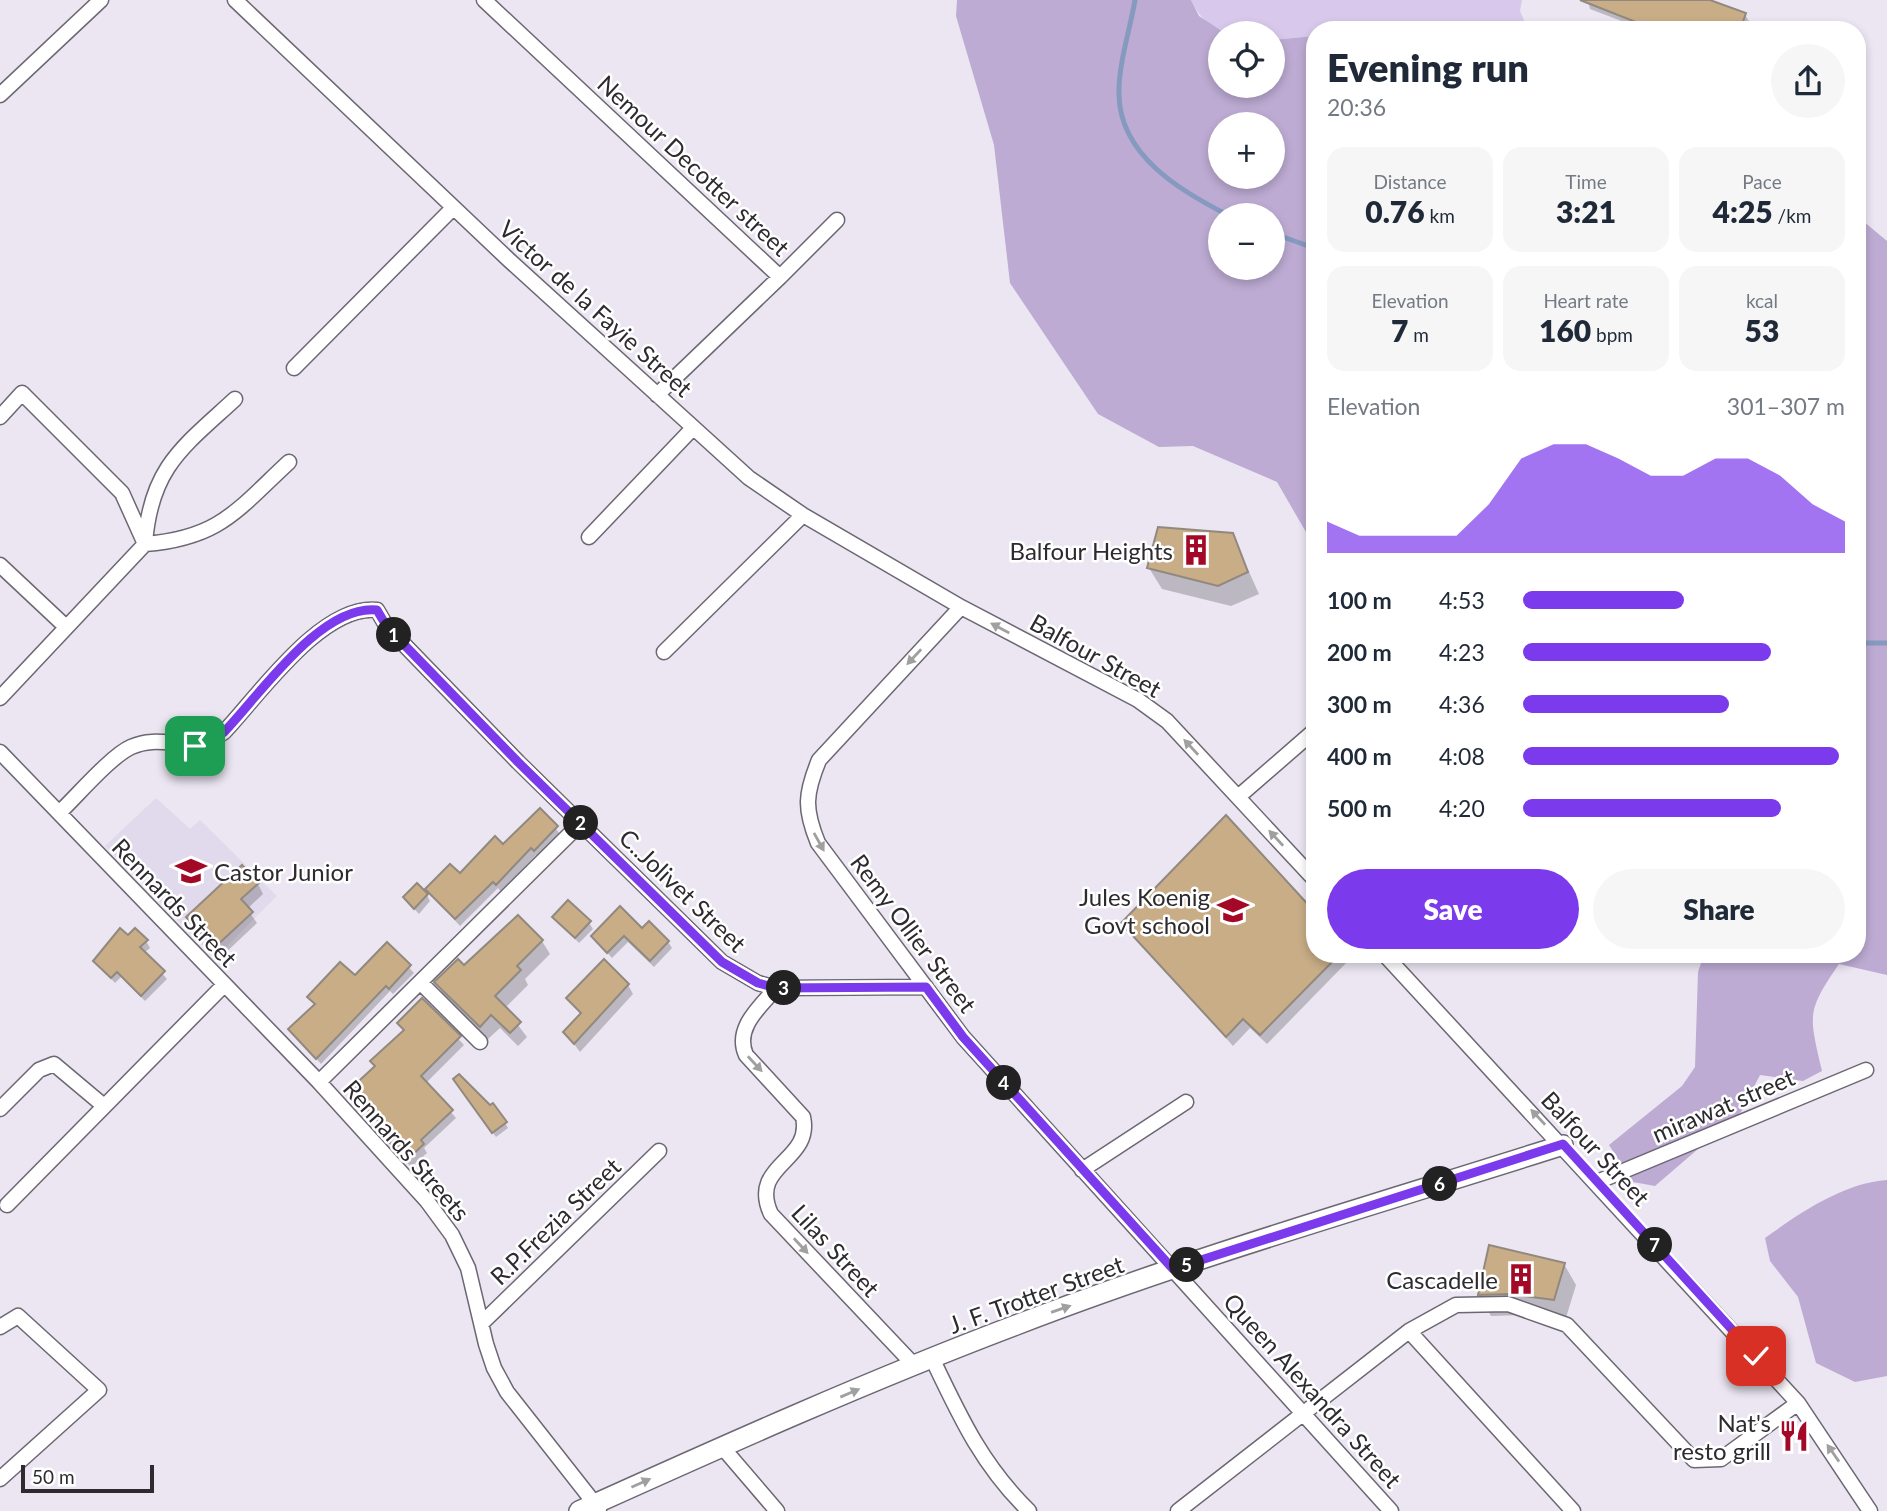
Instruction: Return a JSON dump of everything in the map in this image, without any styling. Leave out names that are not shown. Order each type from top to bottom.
[{"type":"street","points":[[0,95],[102,0]]},
{"type":"street","name":"Victor de la Fayie Street","points":[[235,0],[453,208],[749,478],[803,515],[961,607]]},
{"type":"street","name":"Nemour Decotter street","points":[[484,0],[779,277],[657,395]]},
{"type":"street","points":[[294,368],[453,208]]},
{"type":"street","points":[[779,277],[837,220]]},
{"type":"street","points":[[0,417],[23,393],[122,493],[145,544]]},
{"type":"street","points":[[0,698],[145,544],[147,516],[159,479],[184,446],[235,399]]},
{"type":"street","points":[[589,537],[694,428]]},
{"type":"street","points":[[145,544],[180,541],[222,524],[289,462]]},
{"type":"street","points":[[664,652],[803,515]]},
{"type":"street","points":[[0,565],[65,626]]},
{"type":"street","name":"Balfour Street","points":[[961,607],[1138,700],[1167,721],[1306,870]]},
{"type":"street","name":"Remy Ollier Street","points":[[961,607],[819,760],[807,787],[807,817],[818,843],[963,1037],[1173,1269]]},
{"type":"street","name":"C..Jolivet Street","points":[[58,813],[129,748],[145,743],[195,746],[209,743],[224,732],[320,631],[343,615],[362,608],[377,610],[387,627],[722,962],[758,983],[776,988],[926,987]]},
{"type":"street","points":[[1238,797],[1306,738]]},
{"type":"street","name":"Rennards Street","points":[[0,752],[223,986],[319,1082]]},
{"type":"street","points":[[319,1082],[581,823]]},
{"type":"street","name":"Balfour Street","points":[[1392,963],[1563,1144],[1798,1403],[1870,1511]]},
{"type":"street","points":[[420,982],[480,1042]]},
{"type":"street","points":[[7,1205],[223,986]]},
{"type":"street","name":"Lilas Street","points":[[776,988],[746,1026],[742,1046],[746,1055],[803,1117],[805,1128],[797,1147],[769,1178],[765,1202],[771,1214],[923,1362]]},
{"type":"street","points":[[0,1109],[39,1070],[54,1064],[104,1106]]},
{"type":"street","name":"mirawat street","points":[[1597,1182],[1866,1070]]},
{"type":"street","name":"Rennards Streets","points":[[319,1082],[428,1201],[452,1234],[468,1268],[494,1368],[507,1392],[591,1509]]},
{"type":"street","points":[[1083,1170],[1186,1102]]},
{"type":"street","name":"J. F. Trotter Street","points":[[591,1509],[723,1448],[1017,1324],[1173,1269],[1563,1144]]},
{"type":"street","name":"R.P.Frezia Street","points":[[482,1323],[659,1151]]},
{"type":"street","name":"Queen Alexandra Street","points":[[1173,1269],[1391,1511]]},
{"type":"street","points":[[1178,1511],[1409,1331],[1456,1305],[1508,1304],[1567,1325],[1694,1460],[1721,1459],[1798,1403]]},
{"type":"street","points":[[0,1327],[18,1316],[99,1390],[0,1479]]},
{"type":"street","points":[[1409,1331],[1573,1511]]},
{"type":"street","points":[[923,1362],[1001,1484],[1029,1511]]},
{"type":"street","points":[[723,1448],[776,1511]]},
{"type":"shaded area","points":[[957,0],[1191,0],[1199,16],[1208,22],[1208,98],[1285,98],[1285,39],[1306,37],[1306,532],[1277,482],[1193,446],[1159,447],[1098,414],[1010,283],[994,145],[956,16]]},
{"type":"shaded area","points":[[1191,0],[1522,0],[1520,11],[1524,21],[1306,21],[1306,37],[1285,39],[1285,21],[1206,21]]},
{"type":"shaded area","points":[[1866,224],[1887,241],[1887,975],[1839,964],[1821,993],[1813,1015],[1822,1071],[1803,1081],[1760,1075],[1741,1112],[1655,1186],[1633,1182],[1609,1145],[1682,1086],[1695,1067],[1698,972],[1701,963],[1866,963]]},
{"type":"shaded area","name":"Castor Junior","points":[[156,798],[190,829],[200,820],[277,896],[215,958],[105,846]]},
{"type":"shaded area","points":[[1887,1180],[1887,1376],[1855,1382],[1816,1363],[1798,1297],[1770,1261],[1765,1238],[1807,1209],[1838,1193],[1871,1182]]},
{"type":"building","points":[[1580,0],[1710,0],[1746,13],[1743,21],[1633,21]]},
{"type":"building","name":"Balfour Heights","points":[[1158,527],[1233,533],[1248,572],[1218,586],[1147,568]]},
{"type":"building","points":[[540,808],[558,826],[534,851],[531,848],[496,885],[493,882],[455,919],[425,889],[450,864],[460,873],[495,836],[503,844]]},
{"type":"building","points":[[1226,815],[1306,902],[1306,963],[1331,963],[1260,1035],[1243,1019],[1226,1037],[1121,923]]},
{"type":"building","points":[[242,865],[259,883],[241,899],[253,912],[214,948],[186,917]]},
{"type":"building","points":[[417,883],[428,894],[414,909],[403,897]]},
{"type":"building","points":[[568,900],[591,921],[575,938],[552,917]]},
{"type":"building","points":[[620,906],[642,928],[649,921],[669,941],[650,961],[624,936],[607,953],[591,936]]},
{"type":"building","points":[[518,915],[543,940],[517,966],[521,970],[495,996],[521,1022],[510,1033],[491,1015],[480,1027],[434,982],[458,959],[464,965]]},
{"type":"building","points":[[120,928],[128,935],[135,928],[148,940],[140,947],[165,971],[141,996],[117,972],[111,978],[93,961]]},
{"type":"building","points":[[387,942],[411,965],[389,989],[386,986],[316,1059],[288,1029],[315,1004],[307,997],[340,962],[355,975]]},
{"type":"building","points":[[604,959],[629,984],[574,1044],[563,1032],[581,1013],[566,998]]},
{"type":"building","points":[[422,998],[461,1036],[421,1076],[453,1110],[421,1140],[424,1144],[406,1161],[383,1135],[387,1131],[349,1090],[375,1066],[370,1061],[404,1030],[397,1023]]},
{"type":"building","points":[[459,1074],[490,1105],[493,1103],[507,1122],[492,1133],[453,1079]]},
{"type":"building","name":"Cascadelle","points":[[1489,1245],[1565,1263],[1554,1300],[1508,1294],[1478,1295]]},
{"type":"waterway","points":[[1135,0],[1119,84],[1122,116],[1141,153],[1173,182],[1208,204]]},
{"type":"waterway","points":[[1285,238],[1306,245]]},
{"type":"waterway","points":[[1866,643],[1887,643]]},
{"type":"place","name":"Balfour Heights","points":[[1196,550]]},
{"type":"place","name":"Castor Junior","points":[[191,871]]},
{"type":"place","name":"Jules Koenig Govt school","points":[[1233,910]]},
{"type":"place","name":"Cascadelle","points":[[1521,1279]]},
{"type":"place","name":"Nat's resto grill","points":[[1794,1436]]},
{"type":"route","points":[[195,746],[209,743],[224,732],[320,631],[343,615],[362,608],[377,610],[387,627],[518,762],[722,962],[741,975],[776,988],[926,987],[963,1037],[1173,1269],[1563,1144],[1756,1356]]}]
